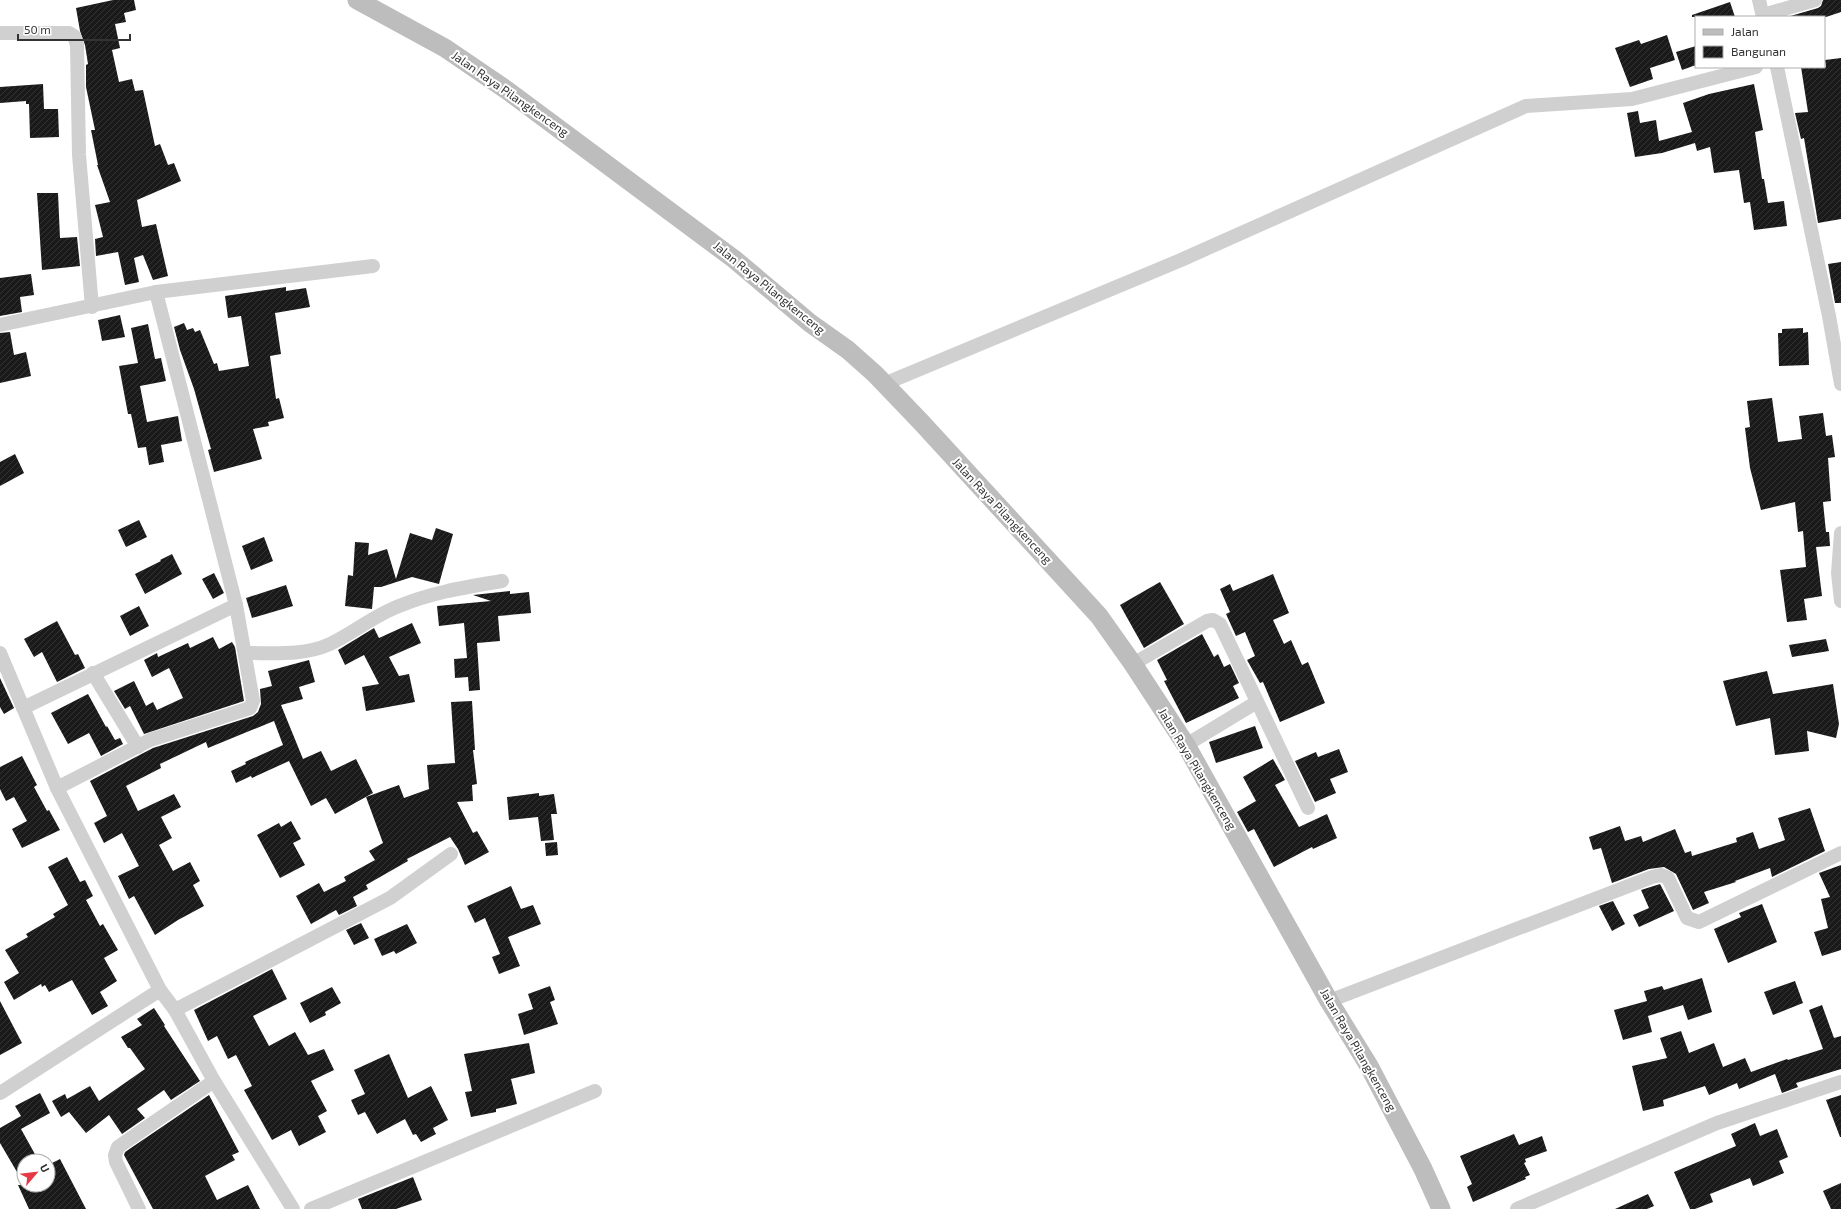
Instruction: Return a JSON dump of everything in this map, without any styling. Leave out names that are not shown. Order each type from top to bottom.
[{"type":"main road","name":"Jalan Raya Pilangkenceng","points":[[357,0],[445,48],[508,90],[734,259],[810,323],[848,350],[884,384],[1099,616],[1133,664],[1186,746],[1329,1001],[1369,1066],[1423,1169],[1441,1209]]},
{"type":"street","points":[[1759,0],[1763,16],[1815,0]]},
{"type":"street","points":[[0,32],[69,33],[74,36],[77,45],[79,155],[92,307]]},
{"type":"street","points":[[884,384],[1181,260],[1526,106],[1632,99],[1752,68]]},
{"type":"street","points":[[1777,68],[1829,316],[1841,384]]},
{"type":"street","points":[[0,325],[92,307],[156,292],[372,266]]},
{"type":"street","points":[[57,788],[150,740],[250,708],[253,701],[246,653],[236,605],[156,292]]},
{"type":"street","points":[[1841,533],[1838,573],[1841,601]]},
{"type":"street","points":[[246,653],[295,653],[313,649],[329,644],[397,606],[441,591],[502,581]]},
{"type":"street","points":[[24,708],[93,673],[236,605]]},
{"type":"street","points":[[1133,664],[1207,621],[1213,620],[1220,624],[1308,808]]},
{"type":"street","points":[[0,653],[4,674],[24,708],[57,788],[160,990],[175,1010],[214,1081],[293,1209]]},
{"type":"street","points":[[93,673],[138,747]]},
{"type":"street","points":[[1186,746],[1257,702]]},
{"type":"street","points":[[1329,1001],[1652,876],[1661,875],[1668,878],[1687,918],[1699,922],[1841,853]]},
{"type":"street","points":[[175,1010],[390,898],[451,854]]},
{"type":"street","points":[[0,1093],[160,990]]},
{"type":"street","points":[[139,1209],[116,1162],[115,1155],[118,1147],[214,1081]]},
{"type":"street","points":[[1517,1209],[1717,1123],[1841,1082]]},
{"type":"street","points":[[311,1209],[595,1091]]},
{"type":"building","points":[[113,0],[134,0],[136,10],[124,13],[126,22],[115,24],[120,48],[112,50],[119,82],[132,79],[135,91],[143,90],[155,146],[160,144],[168,165],[174,163],[181,181],[137,200],[142,227],[156,224],[168,276],[153,280],[143,255],[134,258],[139,282],[125,285],[118,252],[96,256],[95,239],[103,237],[95,205],[110,202],[97,165],[91,130],[95,130],[86,87],[86,65],[88,64],[76,8]]},
{"type":"building","points":[[1823,0],[1841,0],[1841,12],[1826,17],[1790,16],[1818,8],[1821,6]]},
{"type":"building","points":[[1730,2],[1735,16],[1692,17],[1692,15]]},
{"type":"building","points":[[1667,35],[1675,60],[1650,68],[1653,79],[1630,87],[1615,48],[1639,40],[1641,44]]},
{"type":"building","points":[[1695,46],[1695,65],[1682,70],[1676,52]]},
{"type":"building","points":[[1841,58],[1841,219],[1818,223],[1804,138],[1801,139],[1795,113],[1808,112],[1801,68],[1825,68],[1825,60]]},
{"type":"building","points":[[43,84],[44,109],[58,109],[59,137],[30,138],[29,104],[26,104],[26,101],[0,103],[0,87]]},
{"type":"building","points":[[1754,84],[1763,130],[1755,132],[1762,179],[1764,179],[1768,203],[1784,201],[1787,226],[1754,230],[1750,202],[1744,203],[1739,170],[1714,173],[1710,147],[1697,151],[1695,143],[1662,153],[1635,157],[1627,113],[1638,111],[1640,123],[1656,120],[1659,141],[1692,132],[1683,103],[1709,94]]},
{"type":"building","points":[[37,193],[58,193],[60,238],[77,237],[80,266],[42,270]]},
{"type":"building","points":[[1841,262],[1841,303],[1835,303],[1828,264]]},
{"type":"building","points":[[31,274],[34,295],[20,297],[22,312],[0,316],[0,278]]},
{"type":"building","points":[[286,287],[286,291],[306,288],[310,307],[275,313],[281,354],[270,356],[276,399],[279,398],[284,418],[268,422],[269,426],[253,429],[262,459],[214,472],[208,450],[211,449],[174,327],[184,323],[187,330],[193,328],[195,332],[200,330],[214,364],[217,363],[219,371],[249,366],[241,316],[228,318],[225,296]]},
{"type":"building","points":[[120,315],[125,337],[102,341],[98,320]]},
{"type":"building","points":[[148,324],[155,359],[161,358],[166,381],[140,386],[147,422],[178,416],[182,441],[161,445],[164,462],[149,465],[146,447],[138,448],[131,414],[128,414],[119,366],[138,363],[131,328]]},
{"type":"building","points":[[1803,328],[1803,333],[1808,332],[1809,365],[1779,366],[1778,333],[1782,333],[1782,329]]},
{"type":"building","points":[[10,332],[14,355],[26,352],[31,376],[0,383],[0,333]]},
{"type":"building","points":[[1772,398],[1778,442],[1802,439],[1799,416],[1823,413],[1826,436],[1832,435],[1835,457],[1828,458],[1831,501],[1823,502],[1826,532],[1829,532],[1830,546],[1816,547],[1822,596],[1804,599],[1807,620],[1787,622],[1780,570],[1806,567],[1803,531],[1798,532],[1795,502],[1761,510],[1750,468],[1745,428],[1750,427],[1747,401]]},
{"type":"building","points":[[15,454],[24,473],[0,486],[0,462]]},
{"type":"building","points":[[139,520],[147,537],[126,547],[118,530]]},
{"type":"building","points":[[436,528],[453,534],[439,584],[412,577],[381,587],[374,587],[372,609],[345,606],[348,575],[353,576],[355,542],[369,543],[368,555],[387,549],[396,579],[410,533],[432,540]]},
{"type":"building","points":[[264,537],[273,561],[251,570],[242,546]]},
{"type":"building","points":[[172,554],[182,574],[145,594],[135,574]]},
{"type":"building","points":[[214,573],[224,593],[213,599],[202,579]]},
{"type":"building","points":[[1273,574],[1289,613],[1273,620],[1284,644],[1291,640],[1302,665],[1308,662],[1325,703],[1280,722],[1263,682],[1260,683],[1247,660],[1255,656],[1245,632],[1236,636],[1226,614],[1230,612],[1220,589],[1230,584],[1233,591]]},
{"type":"building","points":[[1160,582],[1184,624],[1144,648],[1120,605]]},
{"type":"building","points":[[286,585],[293,606],[252,618],[246,598]]},
{"type":"building","points":[[510,591],[510,594],[529,592],[531,613],[498,616],[500,641],[477,643],[480,690],[469,691],[468,677],[455,678],[454,659],[467,658],[464,623],[439,626],[437,606],[491,601],[473,595]]},
{"type":"building","points":[[139,606],[149,626],[130,636],[120,616]]},
{"type":"building","points":[[57,621],[75,655],[78,654],[85,668],[57,682],[42,652],[34,657],[24,639]]},
{"type":"building","points":[[412,623],[421,643],[389,657],[399,676],[409,674],[415,702],[366,711],[362,687],[379,684],[364,655],[345,665],[338,650],[374,628],[379,638]]},
{"type":"building","points":[[1202,634],[1214,657],[1218,654],[1224,667],[1230,664],[1239,683],[1233,686],[1239,698],[1186,723],[1164,681],[1167,680],[1157,660]]},
{"type":"building","points":[[213,637],[219,649],[232,642],[235,647],[244,701],[144,734],[130,706],[125,709],[114,691],[134,681],[146,706],[153,702],[157,710],[183,698],[169,668],[152,677],[144,660],[157,653],[158,657],[188,643],[190,648]]},
{"type":"building","points":[[1826,639],[1829,651],[1792,657],[1789,645]]},
{"type":"building","points":[[309,660],[315,682],[299,687],[303,699],[281,705],[303,759],[321,751],[331,771],[356,759],[373,793],[335,814],[326,798],[311,806],[289,761],[252,778],[251,776],[236,783],[231,771],[246,764],[245,762],[283,745],[274,721],[208,748],[206,742],[160,764],[161,768],[126,786],[138,811],[174,794],[181,807],[161,817],[172,838],[159,845],[173,871],[190,862],[200,881],[193,885],[204,906],[155,935],[134,896],[129,899],[118,876],[139,866],[122,833],[104,843],[94,823],[107,816],[90,781],[153,748],[253,716],[258,712],[261,704],[260,689],[272,686],[268,671]]},
{"type":"building","points":[[1767,671],[1773,694],[1833,684],[1839,724],[1836,738],[1807,731],[1809,751],[1775,755],[1770,718],[1736,726],[1723,681]]},
{"type":"building","points":[[0,678],[14,708],[4,714],[0,707]]},
{"type":"building","points":[[88,694],[115,740],[120,738],[123,744],[101,756],[89,733],[68,744],[51,713]]},
{"type":"building","points":[[472,701],[475,750],[473,750],[477,784],[472,785],[473,801],[457,802],[473,833],[477,831],[489,852],[465,865],[458,849],[450,837],[407,859],[408,861],[366,885],[368,889],[353,897],[357,906],[339,915],[336,910],[311,924],[296,896],[319,883],[324,892],[346,881],[344,877],[375,860],[369,851],[383,843],[366,797],[399,785],[404,798],[429,789],[427,765],[455,763],[451,702]]},
{"type":"building","points":[[1255,726],[1263,748],[1216,763],[1209,742]]},
{"type":"building","points":[[1339,749],[1348,772],[1330,779],[1336,793],[1315,802],[1295,761],[1316,752],[1318,757]]},
{"type":"building","points":[[22,756],[37,785],[34,787],[47,811],[49,810],[60,830],[22,848],[12,829],[27,821],[14,797],[6,801],[0,789],[0,767]]},
{"type":"building","points":[[1273,759],[1285,780],[1275,785],[1299,827],[1327,814],[1337,838],[1313,849],[1312,847],[1274,867],[1254,829],[1248,832],[1237,812],[1256,801],[1243,777]]},
{"type":"building","points":[[539,793],[539,796],[554,794],[557,814],[551,814],[554,840],[541,841],[538,817],[509,820],[507,797]]},
{"type":"building","points":[[1810,808],[1825,851],[1772,877],[1770,868],[1735,881],[1736,882],[1704,892],[1709,903],[1693,910],[1676,874],[1664,867],[1649,869],[1612,883],[1601,848],[1593,850],[1589,837],[1620,826],[1625,841],[1641,836],[1643,842],[1675,829],[1685,853],[1691,851],[1692,856],[1737,842],[1736,838],[1753,832],[1759,849],[1785,840],[1778,818]]},
{"type":"building","points":[[291,821],[301,839],[293,843],[305,865],[280,878],[257,835],[279,823],[281,827]]},
{"type":"building","points":[[557,842],[558,855],[546,856],[545,843]]},
{"type":"building","points":[[67,857],[80,882],[85,880],[93,896],[86,900],[100,926],[103,924],[118,950],[104,958],[117,981],[100,992],[108,1006],[92,1015],[72,980],[49,992],[45,985],[42,987],[41,984],[14,1000],[4,982],[19,973],[5,950],[28,937],[26,934],[55,917],[53,914],[68,905],[48,867]]},
{"type":"building","points":[[1841,865],[1841,950],[1822,956],[1814,932],[1828,928],[1821,899],[1830,897],[1819,873]]},
{"type":"building","points":[[1660,884],[1674,911],[1639,927],[1633,915],[1649,908],[1641,890]]},
{"type":"building","points":[[511,886],[521,909],[533,905],[541,924],[508,937],[520,966],[499,974],[492,957],[500,954],[485,918],[475,923],[467,906]]},
{"type":"building","points":[[1613,901],[1625,924],[1612,931],[1599,906]]},
{"type":"building","points":[[1762,904],[1777,942],[1728,963],[1714,929],[1741,917],[1739,913]]},
{"type":"building","points":[[361,923],[369,938],[354,945],[346,930]]},
{"type":"building","points":[[407,924],[417,943],[396,954],[394,951],[382,956],[374,939]]},
{"type":"building","points":[[272,969],[287,999],[253,1016],[269,1046],[295,1032],[308,1055],[324,1049],[334,1070],[311,1081],[327,1111],[318,1116],[326,1132],[299,1146],[291,1130],[272,1140],[244,1090],[252,1086],[236,1055],[228,1059],[217,1036],[208,1041],[194,1010]]},
{"type":"building","points":[[1702,978],[1712,1012],[1688,1020],[1683,1005],[1648,1016],[1652,1032],[1623,1040],[1614,1010],[1647,1001],[1644,991],[1662,986],[1664,990]]},
{"type":"building","points":[[1795,981],[1803,1003],[1773,1015],[1764,992]]},
{"type":"building","points":[[550,986],[555,1000],[550,1002],[558,1024],[524,1035],[518,1014],[533,1009],[528,994]]},
{"type":"building","points":[[332,987],[341,1003],[325,1012],[326,1015],[310,1023],[300,1003]]},
{"type":"building","points":[[0,1001],[22,1043],[0,1055]]},
{"type":"building","points":[[1822,1005],[1834,1038],[1841,1036],[1841,1069],[1796,1083],[1798,1087],[1782,1093],[1775,1074],[1739,1089],[1737,1083],[1709,1095],[1705,1086],[1663,1100],[1664,1106],[1643,1111],[1632,1066],[1667,1058],[1660,1038],[1681,1031],[1689,1053],[1714,1043],[1723,1067],[1745,1058],[1751,1072],[1787,1059],[1788,1060],[1823,1049],[1809,1010]]},
{"type":"building","points":[[154,1008],[200,1081],[171,1100],[164,1090],[137,1109],[145,1118],[122,1134],[109,1115],[86,1133],[69,1112],[61,1117],[52,1101],[65,1094],[67,1099],[90,1086],[99,1101],[145,1069],[121,1037],[142,1025],[137,1019]]},
{"type":"building","points":[[529,1043],[535,1073],[511,1079],[517,1104],[496,1109],[496,1112],[471,1117],[465,1092],[472,1091],[464,1054]]},
{"type":"building","points":[[389,1054],[408,1098],[431,1086],[448,1120],[433,1128],[436,1134],[421,1142],[416,1134],[413,1135],[405,1119],[377,1134],[365,1112],[358,1115],[351,1100],[365,1094],[354,1070]]},
{"type":"building","points":[[40,1093],[50,1113],[21,1129],[34,1153],[16,1153],[16,1170],[0,1143],[0,1128],[21,1116],[15,1106]]},
{"type":"building","points":[[209,1095],[239,1152],[232,1155],[235,1160],[205,1176],[217,1200],[248,1185],[260,1209],[153,1209],[124,1155],[125,1152]]},
{"type":"building","points":[[1841,1095],[1841,1137],[1840,1137],[1826,1100]]},
{"type":"building","points":[[1755,1123],[1760,1136],[1777,1129],[1788,1157],[1779,1161],[1784,1173],[1753,1186],[1750,1178],[1710,1194],[1713,1202],[1695,1209],[1690,1209],[1674,1172],[1736,1146],[1731,1134]]},
{"type":"building","points":[[1514,1134],[1519,1145],[1542,1136],[1547,1151],[1525,1159],[1526,1162],[1524,1163],[1530,1175],[1525,1177],[1526,1179],[1473,1202],[1467,1187],[1472,1184],[1460,1156]]},
{"type":"building","points":[[60,1159],[86,1209],[29,1209],[22,1193],[56,1193],[56,1161]]},
{"type":"building","points":[[413,1177],[422,1200],[396,1209],[362,1209],[358,1199]]},
{"type":"building","points":[[1841,1183],[1841,1209],[1831,1209],[1823,1191]]},
{"type":"building","points":[[1648,1194],[1654,1206],[1647,1209],[1615,1209]]}]
